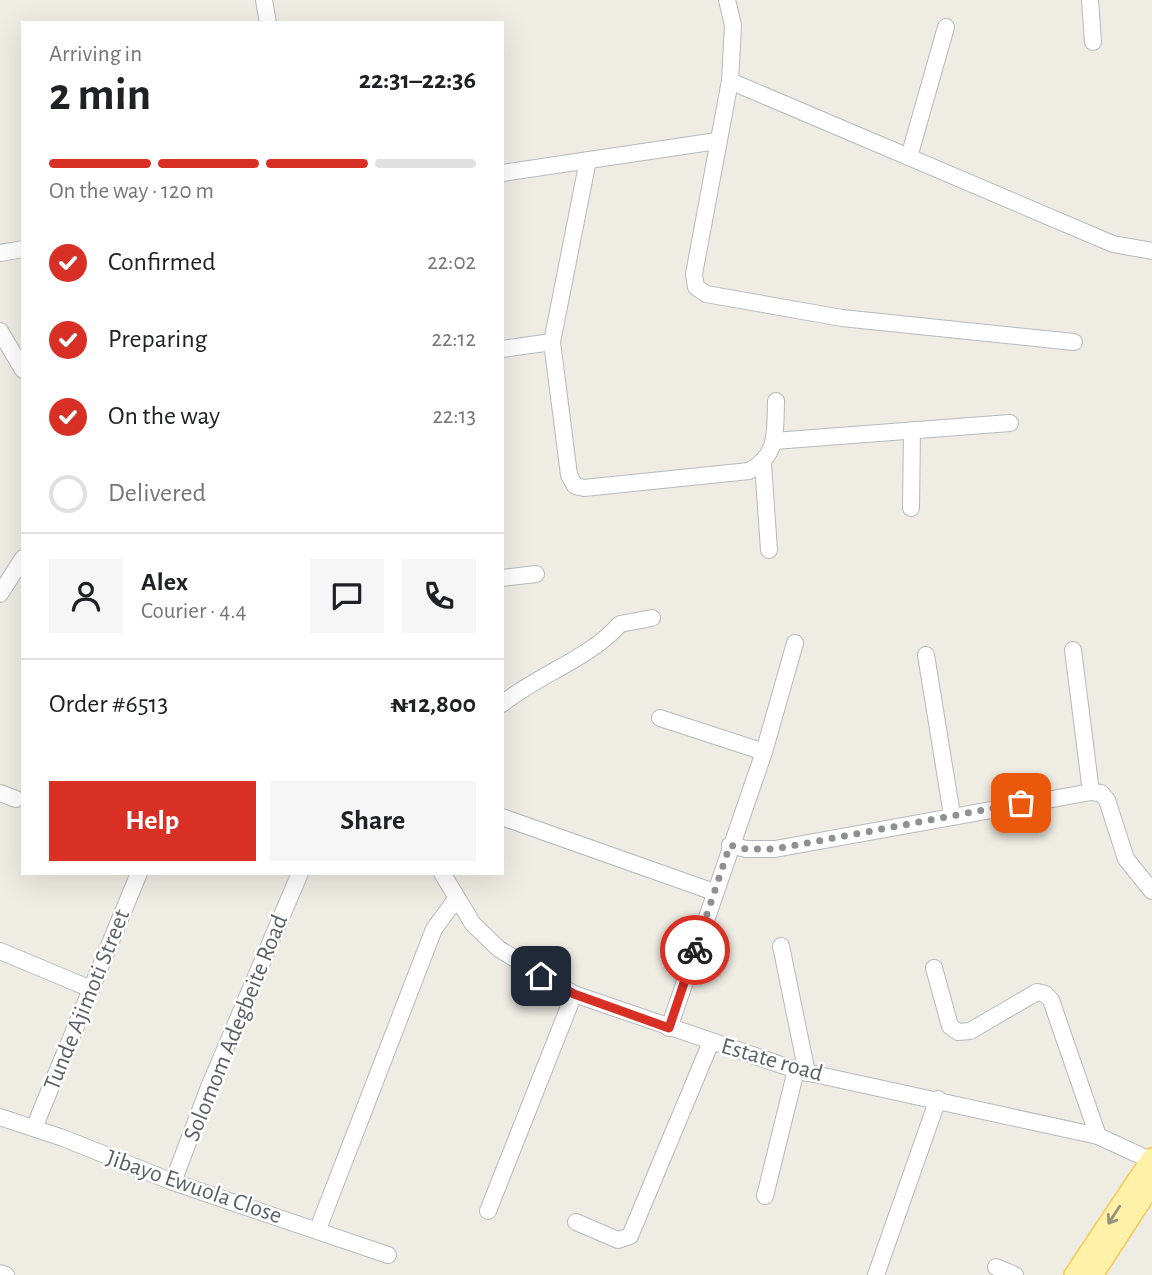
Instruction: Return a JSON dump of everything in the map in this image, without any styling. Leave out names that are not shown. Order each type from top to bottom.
[{"type":"main road","points":[[1074,1275],[1151,1159]]},
{"type":"main road","points":[[1100,1272],[1152,1184]]},
{"type":"street","points":[[264,0],[268,21]]},
{"type":"street","points":[[727,0],[733,25],[730,81],[694,274],[696,287],[706,294],[842,318],[1074,342]]},
{"type":"street","points":[[1090,0],[1093,42]]},
{"type":"street","points":[[909,157],[946,27]]},
{"type":"street","points":[[730,81],[1114,244],[1152,251]]},
{"type":"street","points":[[504,173],[717,141]]},
{"type":"street","points":[[588,160],[552,342],[569,475],[575,485],[584,488],[748,471],[763,464]]},
{"type":"street","points":[[0,253],[21,249]]},
{"type":"street","points":[[0,331],[21,367]]},
{"type":"street","points":[[504,349],[552,342]]},
{"type":"street","points":[[769,550],[763,464],[774,441],[776,401]]},
{"type":"street","points":[[774,441],[1010,423]]},
{"type":"street","points":[[911,508],[912,430]]},
{"type":"street","points":[[0,593],[21,561]]},
{"type":"street","points":[[504,578],[536,574]]},
{"type":"street","points":[[504,702],[523,687],[609,638],[620,624],[652,618]]},
{"type":"street","points":[[669,1028],[764,752],[795,643]]},
{"type":"street","points":[[1073,650],[1091,792]]},
{"type":"street","points":[[926,655],[952,815]]},
{"type":"street","points":[[660,718],[764,752]]},
{"type":"street","points":[[730,845],[746,849],[775,849],[952,815],[1091,792],[1101,793],[1107,800],[1126,859],[1152,891]]},
{"type":"street","points":[[504,818],[714,892]]},
{"type":"street","name":"Tunde Ajimoti Street","points":[[34,1128],[138,875]]},
{"type":"street","name":"Solomom Adegbeite Road","points":[[173,1182],[209,1087],[299,875]]},
{"type":"street","name":"Estate road","points":[[443,875],[472,924],[499,949],[574,994],[802,1072],[938,1099],[1098,1136],[1151,1159]]},
{"type":"street","points":[[318,1229],[434,929],[456,899]]},
{"type":"street","points":[[765,1196],[802,1072],[781,946]]},
{"type":"street","points":[[0,951],[91,989]]},
{"type":"street","points":[[933,968],[950,1026],[958,1032],[970,1031],[1037,992],[1045,994],[1051,1000],[1098,1136]]},
{"type":"street","points":[[488,1211],[574,994]]},
{"type":"street","points":[[576,1222],[618,1240],[630,1236],[710,1042]]},
{"type":"street","points":[[876,1275],[938,1099]]},
{"type":"street","name":"Jibayo Ewuola Close","points":[[0,1117],[173,1182],[318,1229],[388,1255]]},
{"type":"street","points":[[996,1267],[1015,1275]]},
{"type":"street","points":[[0,1273],[6,1275]]},
{"type":"way so far","points":[[695,950],[730,845],[746,849],[789,847],[1021,803]]},
{"type":"route","points":[[541,976],[574,994],[669,1028],[695,950]]}]
